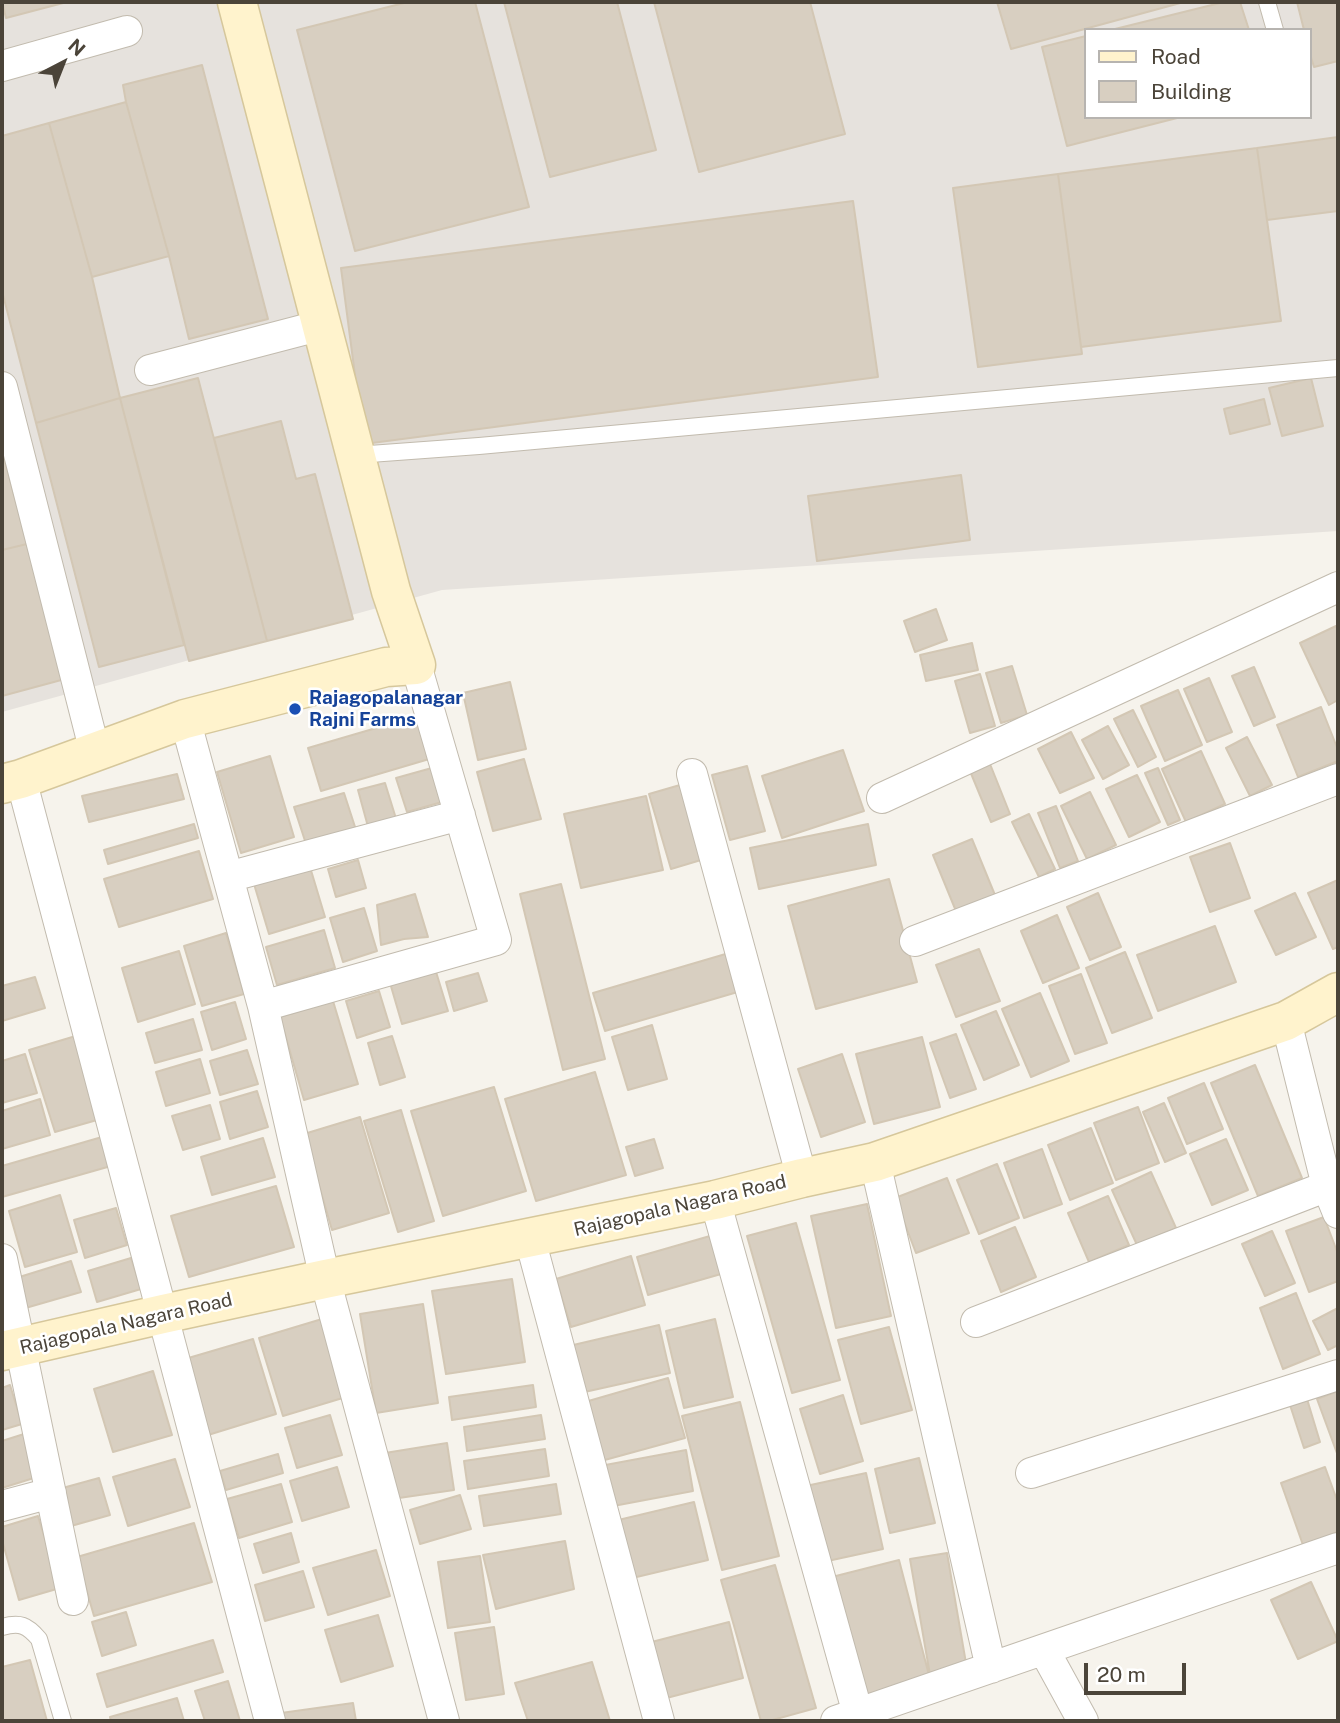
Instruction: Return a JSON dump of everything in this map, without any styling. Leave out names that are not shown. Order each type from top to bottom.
[{"type":"street","points":[[237,2],[391,591],[416,665],[496,940],[262,1006]]},
{"type":"street","points":[[2,66],[127,32]]},
{"type":"street","points":[[149,370],[322,325]]},
{"type":"street","points":[[2,387],[95,752]]},
{"type":"street","points":[[882,798],[1338,587]]},
{"type":"street","points":[[270,1721],[163,1314],[11,781],[185,719],[386,667],[416,665]]},
{"type":"street","points":[[185,719],[262,1006],[326,1279],[444,1721]]},
{"type":"street","points":[[692,774],[802,1178]]},
{"type":"street","points":[[915,941],[1338,779]]},
{"type":"street","points":[[228,877],[460,816]]},
{"type":"street","name":"Rajagopala Nagara Road","points":[[11,1350],[326,1279],[715,1200],[875,1162],[1286,1021],[1338,992]]},
{"type":"street","points":[[976,1322],[1335,1194],[1286,1021]]},
{"type":"street","points":[[875,1162],[991,1668]]},
{"type":"street","points":[[715,1200],[847,1718],[1338,1548]]},
{"type":"street","points":[[530,1239],[659,1721]]},
{"type":"street","points":[[2,1259],[11,1350],[51,1493],[73,1600]]},
{"type":"street","points":[[1031,1473],[1338,1375]]},
{"type":"street","points":[[2,1506],[51,1493]]},
{"type":"street","points":[[1044,1650],[1083,1721]]},
{"type":"lane","points":[[1267,2],[1274,28]]},
{"type":"lane","points":[[356,455],[493,445],[1338,368]]},
{"type":"lane","points":[[2,1628],[15,1624],[23,1626],[39,1639],[63,1721]]},
{"type":"shaded area","points":[[2,2],[1338,2],[1338,531],[442,590],[2,712]]},
{"type":"building","points":[[2,2],[67,2],[6,18]]},
{"type":"building","points":[[408,2],[475,2],[529,207],[355,251],[297,30]]},
{"type":"building","points":[[504,2],[617,2],[656,150],[550,177]]},
{"type":"building","points":[[654,2],[810,2],[845,134],[699,172]]},
{"type":"building","points":[[997,2],[1184,2],[1084,28],[1011,49]]},
{"type":"building","points":[[1224,2],[1240,2],[1248,28],[1119,28]]},
{"type":"building","points":[[1297,2],[1338,2],[1338,61],[1314,67],[1312,28],[1304,28]]},
{"type":"building","points":[[1084,36],[1084,119],[1173,119],[1067,146],[1042,47]]},
{"type":"building","points":[[202,65],[268,319],[189,339],[123,85]]},
{"type":"building","points":[[126,102],[169,256],[92,277],[49,123]]},
{"type":"building","points":[[49,123],[92,277],[120,398],[36,423],[2,291],[2,136]]},
{"type":"building","points":[[1338,137],[1338,211],[1267,220],[1257,148]]},
{"type":"building","points":[[1257,148],[1281,321],[1081,347],[1058,174]]},
{"type":"building","points":[[1058,174],[1082,354],[978,367],[953,188]]},
{"type":"building","points":[[853,201],[878,377],[364,444],[341,268]]},
{"type":"building","points":[[198,378],[267,641],[189,661],[120,398]]},
{"type":"building","points":[[1311,378],[1323,426],[1282,436],[1269,388]]},
{"type":"building","points":[[120,398],[184,645],[99,667],[36,423]]},
{"type":"building","points":[[1264,399],[1270,424],[1230,434],[1224,409]]},
{"type":"building","points":[[281,421],[296,479],[315,474],[353,619],[267,641],[214,438]]},
{"type":"building","points":[[4,457],[27,544],[2,550],[2,458]]},
{"type":"building","points":[[961,475],[970,540],[817,561],[808,496]]},
{"type":"building","points":[[27,544],[65,679],[2,696],[2,550]]},
{"type":"building","points":[[936,609],[947,640],[915,652],[904,621]]},
{"type":"building","points":[[1336,626],[1338,700],[1329,705],[1300,643]]},
{"type":"building","points":[[972,643],[978,670],[926,681],[920,655]]},
{"type":"building","points":[[1012,666],[1027,715],[1001,723],[986,673]]},
{"type":"building","points":[[1254,667],[1275,717],[1254,726],[1232,676]]},
{"type":"building","points":[[980,674],[995,726],[970,733],[955,681]]},
{"type":"building","points":[[1209,678],[1232,732],[1207,742],[1184,689]]},
{"type":"building","points":[[510,682],[526,749],[478,760],[463,693]]},
{"type":"building","points":[[1178,690],[1202,745],[1165,761],[1141,706]]},
{"type":"building","points":[[1321,707],[1338,750],[1338,761],[1298,777],[1277,725]]},
{"type":"building","points":[[1133,710],[1156,757],[1138,767],[1114,719]]},
{"type":"building","points":[[424,714],[436,757],[321,791],[308,748]]},
{"type":"building","points":[[1108,726],[1129,765],[1103,779],[1082,740]]},
{"type":"building","points":[[1071,732],[1094,778],[1060,793],[1038,749]]},
{"type":"building","points":[[1247,737],[1272,785],[1250,796],[1226,748]]},
{"type":"building","points":[[843,750],[864,811],[782,838],[762,776]]},
{"type":"building","points":[[1201,751],[1225,804],[1186,822],[1162,769]]},
{"type":"building","points":[[270,756],[294,837],[241,853],[217,772]]},
{"type":"building","points":[[524,759],[541,819],[493,831],[477,772]]},
{"type":"building","points":[[990,764],[1010,814],[991,822],[970,771]]},
{"type":"building","points":[[439,766],[449,800],[407,812],[396,778]]},
{"type":"building","points":[[747,766],[765,831],[730,840],[712,775]]},
{"type":"building","points":[[1158,768],[1180,820],[1168,825],[1145,773]]},
{"type":"building","points":[[177,774],[184,799],[89,822],[82,796]]},
{"type":"building","points":[[1137,775],[1160,822],[1129,837],[1106,789]]},
{"type":"building","points":[[385,783],[398,825],[370,834],[358,790]]},
{"type":"building","points":[[680,785],[701,860],[671,869],[649,794]]},
{"type":"building","points":[[1090,792],[1116,845],[1087,859],[1061,806]]},
{"type":"building","points":[[344,793],[357,833],[307,847],[294,807]]},
{"type":"building","points":[[646,796],[663,870],[581,888],[564,814]]},
{"type":"building","points":[[1056,806],[1078,861],[1060,868],[1038,813]]},
{"type":"building","points":[[1029,814],[1055,869],[1039,877],[1012,822]]},
{"type":"building","points":[[194,824],[198,838],[108,864],[104,850]]},
{"type":"building","points":[[868,824],[876,865],[759,889],[750,848]]},
{"type":"building","points":[[972,839],[997,900],[958,916],[933,855]]},
{"type":"building","points":[[1230,843],[1250,898],[1210,912],[1190,857]]},
{"type":"building","points":[[199,851],[213,899],[119,927],[104,879]]},
{"type":"building","points":[[358,860],[366,888],[336,897],[328,869]]},
{"type":"building","points":[[310,867],[325,917],[269,934],[254,884]]},
{"type":"building","points":[[889,879],[917,982],[816,1009],[788,906]]},
{"type":"building","points":[[1338,880],[1338,947],[1333,949],[1308,893]]},
{"type":"building","points":[[561,884],[605,1059],[563,1070],[520,894]]},
{"type":"building","points":[[1098,893],[1121,947],[1090,960],[1067,907]]},
{"type":"building","points":[[1295,893],[1316,937],[1276,955],[1255,911]]},
{"type":"building","points":[[415,894],[428,937],[381,945],[377,905]]},
{"type":"building","points":[[364,908],[377,951],[343,962],[330,918]]},
{"type":"building","points":[[1057,915],[1079,968],[1043,983],[1021,931]]},
{"type":"building","points":[[1215,926],[1236,982],[1158,1011],[1137,955]]},
{"type":"building","points":[[324,930],[335,968],[277,985],[266,947]]},
{"type":"building","points":[[226,933],[244,994],[202,1006],[184,946]]},
{"type":"building","points":[[979,949],[1000,1001],[956,1017],[936,965]]},
{"type":"building","points":[[179,951],[195,1004],[138,1022],[122,968]]},
{"type":"building","points":[[1125,952],[1152,1018],[1112,1033],[1086,968]]},
{"type":"building","points":[[729,953],[741,991],[605,1031],[593,993]]},
{"type":"building","points":[[433,962],[448,1011],[402,1024],[388,976]]},
{"type":"building","points":[[478,973],[487,1001],[454,1011],[446,982]]},
{"type":"building","points":[[1081,974],[1107,1043],[1075,1054],[1049,986]]},
{"type":"building","points":[[35,977],[45,1008],[2,1021],[2,986]]},
{"type":"building","points":[[379,991],[390,1027],[357,1038],[346,1001]]},
{"type":"building","points":[[1040,993],[1069,1061],[1031,1077],[1002,1009]]},
{"type":"building","points":[[333,1001],[358,1084],[304,1100],[280,1017]]},
{"type":"building","points":[[235,1002],[246,1039],[212,1050],[201,1012]]},
{"type":"building","points":[[996,1011],[1019,1065],[984,1080],[961,1025]]},
{"type":"building","points":[[193,1019],[202,1050],[155,1063],[146,1033]]},
{"type":"building","points":[[652,1025],[667,1079],[628,1090],[612,1037]]},
{"type":"building","points":[[956,1034],[976,1089],[950,1098],[930,1043]]},
{"type":"building","points":[[79,1035],[104,1118],[55,1132],[29,1050]]},
{"type":"building","points":[[392,1036],[405,1077],[380,1085],[368,1043]]},
{"type":"building","points":[[922,1037],[940,1107],[874,1124],[856,1054]]},
{"type":"building","points":[[247,1050],[258,1084],[220,1095],[210,1061]]},
{"type":"building","points":[[25,1054],[37,1093],[2,1103],[2,1061]]},
{"type":"building","points":[[842,1054],[865,1122],[821,1137],[798,1069]]},
{"type":"building","points":[[200,1059],[210,1093],[166,1106],[156,1072]]},
{"type":"building","points":[[1255,1065],[1302,1178],[1258,1196],[1211,1083]]},
{"type":"building","points":[[595,1072],[626,1175],[536,1201],[505,1099]]},
{"type":"building","points":[[1204,1083],[1223,1129],[1187,1144],[1168,1098]]},
{"type":"building","points":[[494,1087],[526,1191],[443,1216],[411,1111]]},
{"type":"building","points":[[257,1091],[268,1127],[230,1139],[220,1102]]},
{"type":"building","points":[[40,1099],[50,1135],[2,1149],[2,1111]]},
{"type":"building","points":[[1164,1103],[1186,1153],[1165,1162],[1143,1112]]},
{"type":"building","points":[[210,1105],[220,1139],[183,1150],[172,1116]]},
{"type":"building","points":[[1138,1107],[1159,1163],[1116,1180],[1094,1123]]},
{"type":"building","points":[[401,1110],[434,1221],[398,1232],[364,1121]]},
{"type":"building","points":[[360,1117],[389,1213],[332,1230],[304,1134]]},
{"type":"building","points":[[1091,1128],[1113,1183],[1070,1200],[1048,1145]]},
{"type":"building","points":[[102,1137],[111,1166],[2,1197],[2,1166]]},
{"type":"building","points":[[263,1138],[275,1177],[212,1195],[201,1157]]},
{"type":"building","points":[[654,1139],[663,1168],[635,1176],[626,1147]]},
{"type":"building","points":[[1226,1139],[1248,1190],[1212,1205],[1190,1154]]},
{"type":"building","points":[[1042,1149],[1062,1204],[1024,1218],[1004,1163]]},
{"type":"building","points":[[997,1164],[1019,1218],[979,1234],[957,1180]]},
{"type":"building","points":[[1151,1172],[1176,1228],[1137,1245],[1112,1190]]},
{"type":"building","points":[[947,1178],[969,1233],[916,1253],[895,1198]]},
{"type":"building","points":[[276,1186],[294,1247],[189,1277],[171,1216]]},
{"type":"building","points":[[60,1195],[77,1252],[25,1267],[9,1211]]},
{"type":"building","points":[[1108,1196],[1129,1245],[1089,1262],[1068,1213]]},
{"type":"building","points":[[867,1204],[891,1316],[836,1328],[811,1216]]},
{"type":"building","points":[[116,1208],[127,1245],[85,1258],[74,1220]]},
{"type":"building","points":[[1324,1217],[1338,1254],[1338,1281],[1309,1292],[1286,1231]]},
{"type":"building","points":[[796,1223],[840,1380],[792,1393],[747,1236]]},
{"type":"building","points":[[1015,1227],[1036,1277],[1001,1292],[981,1241]]},
{"type":"building","points":[[1272,1231],[1295,1283],[1265,1296],[1242,1244]]},
{"type":"building","points":[[710,1236],[721,1274],[648,1295],[637,1257]]},
{"type":"building","points":[[631,1256],[645,1305],[571,1327],[556,1279]]},
{"type":"building","points":[[131,1258],[141,1289],[97,1302],[88,1271]]},
{"type":"building","points":[[71,1261],[81,1292],[22,1309],[13,1279]]},
{"type":"building","points":[[512,1279],[525,1362],[446,1374],[432,1291]]},
{"type":"building","points":[[1296,1293],[1320,1354],[1283,1369],[1260,1308]]},
{"type":"building","points":[[423,1304],[438,1403],[376,1413],[360,1314]]},
{"type":"building","points":[[1338,1308],[1338,1345],[1328,1350],[1313,1321]]},
{"type":"building","points":[[322,1319],[346,1397],[283,1416],[259,1338]]},
{"type":"building","points":[[715,1319],[733,1397],[684,1408],[666,1331]]},
{"type":"building","points":[[659,1325],[670,1373],[580,1393],[569,1346]]},
{"type":"building","points":[[889,1327],[912,1410],[861,1424],[838,1340]]},
{"type":"building","points":[[253,1339],[276,1414],[208,1435],[185,1359]]},
{"type":"building","points":[[153,1371],[172,1435],[113,1452],[94,1389]]},
{"type":"building","points":[[668,1378],[685,1438],[601,1461],[585,1402]]},
{"type":"building","points":[[10,1385],[22,1424],[2,1430],[2,1388]]},
{"type":"building","points":[[533,1385],[536,1407],[452,1420],[449,1397]]},
{"type":"building","points":[[1338,1391],[1338,1456],[1317,1399]]},
{"type":"building","points":[[843,1395],[863,1461],[820,1474],[800,1409]]},
{"type":"building","points":[[1307,1399],[1320,1442],[1304,1448],[1290,1405]]},
{"type":"building","points":[[740,1402],[779,1556],[722,1570],[682,1416]]},
{"type":"building","points":[[330,1415],[342,1455],[297,1468],[285,1428]]},
{"type":"building","points":[[541,1415],[545,1439],[467,1451],[464,1427]]},
{"type":"building","points":[[24,1434],[37,1477],[2,1488],[2,1441]]},
{"type":"building","points":[[447,1443],[454,1490],[392,1499],[385,1453]]},
{"type":"building","points":[[545,1449],[549,1476],[468,1489],[464,1461]]},
{"type":"building","points":[[686,1450],[693,1491],[608,1507],[600,1466]]},
{"type":"building","points":[[278,1454],[283,1473],[226,1490],[220,1471]]},
{"type":"building","points":[[919,1458],[935,1523],[890,1533],[875,1469]]},
{"type":"building","points":[[175,1459],[190,1507],[128,1526],[113,1477]]},
{"type":"building","points":[[337,1467],[349,1507],[302,1521],[290,1481]]},
{"type":"building","points":[[1325,1467],[1338,1503],[1338,1532],[1303,1545],[1281,1483]]},
{"type":"building","points":[[866,1473],[883,1549],[823,1562],[806,1486]]},
{"type":"building","points":[[99,1478],[110,1515],[71,1526],[59,1489]]},
{"type":"building","points":[[281,1484],[292,1522],[239,1538],[227,1499]]},
{"type":"building","points":[[556,1484],[561,1514],[484,1526],[479,1496]]},
{"type":"building","points":[[460,1495],[471,1529],[420,1544],[410,1510]]},
{"type":"building","points":[[694,1502],[708,1560],[624,1580],[610,1522]]},
{"type":"building","points":[[38,1516],[60,1588],[19,1600],[2,1540],[2,1527]]},
{"type":"building","points":[[194,1523],[212,1582],[94,1616],[77,1557]]},
{"type":"building","points":[[291,1533],[299,1562],[263,1573],[254,1544]]},
{"type":"building","points":[[565,1541],[574,1589],[496,1609],[483,1555]]},
{"type":"building","points":[[376,1550],[390,1596],[328,1615],[313,1568]]},
{"type":"building","points":[[947,1553],[967,1669],[930,1675],[910,1559]]},
{"type":"building","points":[[480,1556],[490,1622],[448,1628],[438,1562]]},
{"type":"building","points":[[899,1560],[930,1679],[858,1697],[828,1578]]},
{"type":"building","points":[[775,1565],[816,1708],[761,1721],[721,1580]]},
{"type":"building","points":[[303,1571],[314,1607],[265,1621],[255,1585]]},
{"type":"building","points":[[1311,1582],[1338,1641],[1298,1659],[1271,1600]]},
{"type":"building","points":[[126,1612],[136,1645],[102,1656],[92,1622]]},
{"type":"building","points":[[378,1615],[393,1666],[341,1682],[325,1630]]},
{"type":"building","points":[[729,1622],[743,1678],[655,1701],[640,1645]]},
{"type":"building","points":[[494,1627],[504,1694],[466,1700],[455,1633]]},
{"type":"building","points":[[213,1640],[223,1672],[107,1707],[97,1674]]},
{"type":"building","points":[[30,1660],[47,1721],[2,1721],[2,1667]]},
{"type":"building","points":[[592,1662],[610,1721],[528,1721],[515,1683]]},
{"type":"building","points":[[228,1681],[240,1721],[205,1721],[195,1691]]},
{"type":"building","points":[[177,1698],[184,1721],[111,1721],[110,1717]]},
{"type":"building","points":[[353,1703],[356,1721],[282,1721],[281,1713]]},
{"type":"place","name":"Rajagopalanagar Rajni Farms","points":[[295,709]]}]
